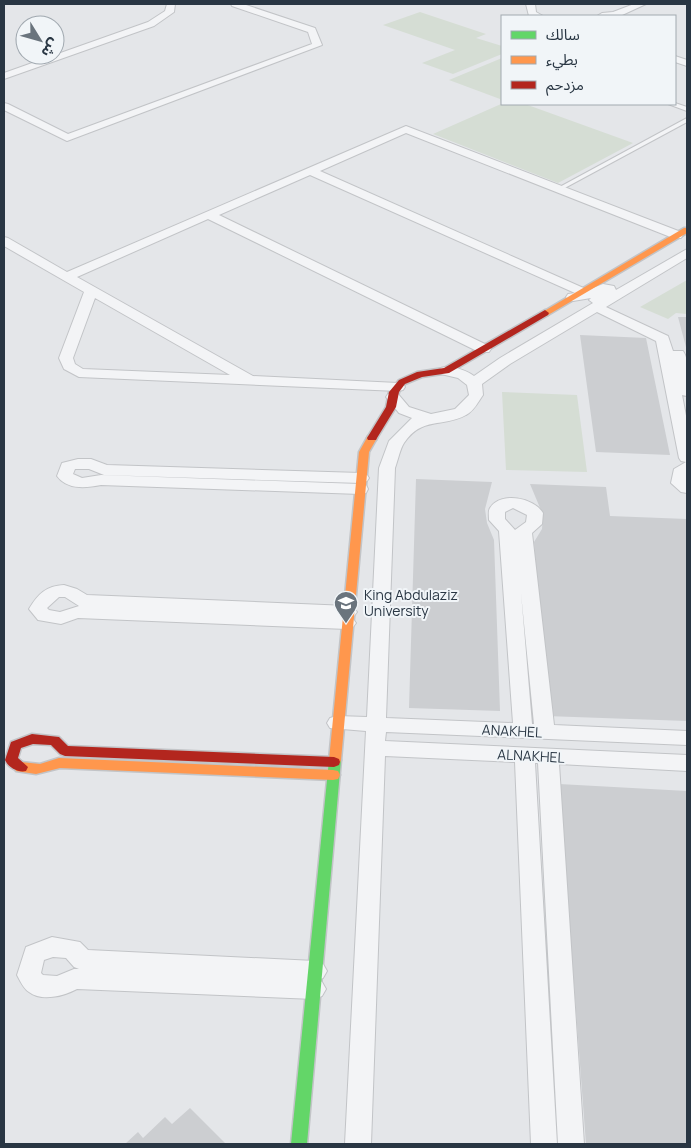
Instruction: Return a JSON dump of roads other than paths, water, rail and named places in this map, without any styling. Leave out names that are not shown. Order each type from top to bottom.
[{"type":"street","points":[[4,76],[151,24],[169,12],[171,4]]},
{"type":"street","points":[[4,106],[67,138],[317,45],[312,30],[235,4]]},
{"type":"street","points":[[531,4],[532,14],[535,15]]},
{"type":"street","points":[[616,15],[645,5]]},
{"type":"street","points":[[628,15],[645,5]]},
{"type":"street","points":[[66,277],[406,129],[559,189],[682,232]]},
{"type":"street","points":[[312,170],[577,294],[589,294],[603,288],[609,289],[609,292],[584,307],[596,307],[672,330],[687,392]]},
{"type":"street","points":[[210,215],[484,349]]},
{"type":"street","points":[[446,371],[682,232]]},
{"type":"street","points":[[4,241],[252,381]]},
{"type":"street","points":[[642,256],[636,263],[623,271],[622,274],[627,277],[680,260]]},
{"type":"street","points":[[474,383],[504,362],[596,307],[680,260]]},
{"type":"street","points":[[91,291],[66,358],[70,366],[79,373],[252,381],[396,392]]},
{"type":"street","points":[[596,307],[663,339],[687,458]]},
{"type":"street","points":[[299,1144],[337,723],[364,452],[391,406],[402,382],[420,374],[446,371],[462,375],[474,383],[476,395],[468,406],[449,416],[418,421],[397,441],[387,468],[358,1144]]},
{"type":"street","points":[[396,392],[404,410],[430,419]]},
{"type":"street","points":[[81,462],[96,464],[104,470],[360,484],[101,480],[84,483],[72,482],[65,476],[68,466],[81,462]]},
{"type":"street","points":[[687,467],[680,472],[679,483],[687,488]]},
{"type":"street","points":[[523,731],[507,530],[497,520],[496,510],[507,503],[525,505],[535,513],[534,524],[523,531],[545,732]]},
{"type":"street","points":[[55,591],[74,593],[83,601],[348,617],[77,612],[61,618],[44,616],[38,609],[43,599],[55,591]]},
{"type":"street","name":"ANAKHEL","points":[[337,723],[687,738]]},
{"type":"street","points":[[333,775],[59,763],[42,770],[22,769],[11,760],[16,746],[32,739],[54,740],[65,750],[334,762]]},
{"type":"street","name":"ALNAKHEL","points":[[375,748],[687,763]]},
{"type":"street","points":[[525,756],[544,1144]]},
{"type":"street","points":[[548,757],[571,1144]]},
{"type":"street","points":[[52,947],[72,949],[82,960],[314,980],[74,979],[58,987],[38,985],[29,975],[34,954],[52,947]]},
{"type":"lane","points":[[674,105],[687,109]]},
{"type":"lane","points":[[559,189],[687,120]]},
{"type":"place","name":"King Abdulaziz University","points":[[346,624]]}]
